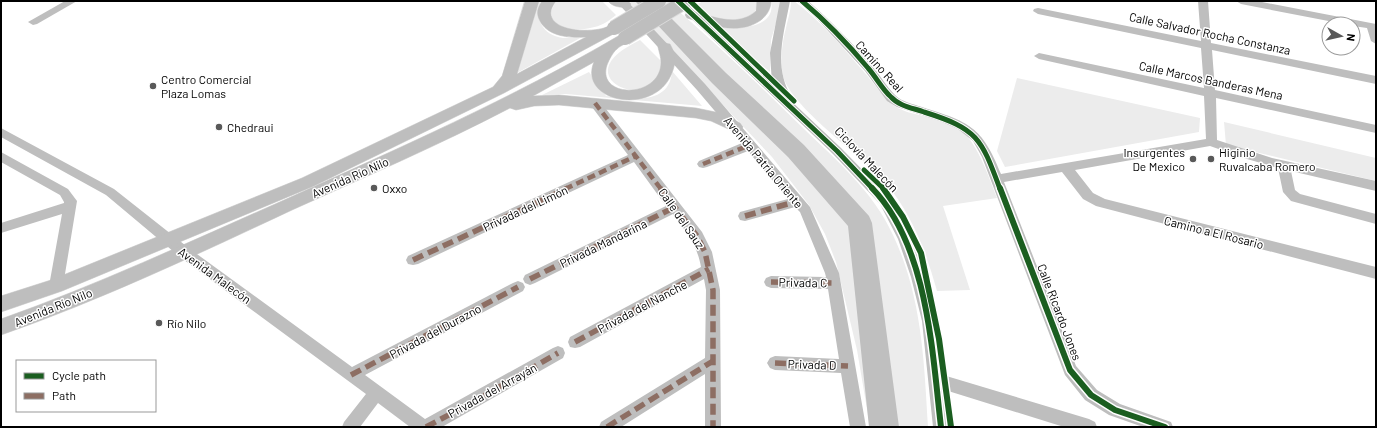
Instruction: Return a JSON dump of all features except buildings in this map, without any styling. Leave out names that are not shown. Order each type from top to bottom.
[{"type":"main road","points":[[499,90],[510,76],[532,1]]},
{"type":"main road","points":[[549,1],[544,12],[546,21],[554,29],[566,32],[614,36],[599,70],[600,80],[605,87],[616,94],[628,96],[642,95],[655,88],[664,78],[668,65],[665,47]]},
{"type":"main road","name":"Avenida Río Nilo","points":[[1,327],[53,308],[185,253],[500,108],[614,36],[659,1]]},
{"type":"main road","name":"Avenida Río Nilo","points":[[1,304],[56,286],[308,182],[686,1]]},
{"type":"main road","points":[[692,14],[719,23],[738,24],[757,17],[764,9],[764,1]]},
{"type":"main road","points":[[500,108],[534,101],[559,100],[595,102],[696,113],[715,117],[735,127]]},
{"type":"street","points":[[33,22],[72,1]]},
{"type":"street","points":[[678,1],[837,151],[885,201],[905,239],[918,277],[929,321],[941,427]]},
{"type":"street","points":[[785,1],[776,53],[776,68],[778,84],[794,110]]},
{"type":"street","name":"Camino Real","points":[[802,1],[822,18],[892,98],[901,104],[962,126],[977,138],[988,157],[997,179]]},
{"type":"street","points":[[1203,1],[1210,93],[1211,142]]},
{"type":"street","points":[[1241,1],[1374,27],[1376,41]]},
{"type":"street","name":"Avenida Patria Oriente","points":[[620,2],[665,47],[805,210],[832,273],[858,427]]},
{"type":"street","name":"Calle Salvador Rocha Constanza","points":[[1038,11],[1376,80]]},
{"type":"street","name":"Calle Marcos Banderas Mena","points":[[1040,56],[1376,129]]},
{"type":"street","name":"Calle del Sauz","points":[[595,102],[697,236],[705,252],[713,290],[713,427]]},
{"type":"street","name":"Avenida Malecón","points":[[1,132],[110,192],[185,253],[423,427]]},
{"type":"street","points":[[997,179],[1211,142],[1231,150],[1283,164],[1376,186]]},
{"type":"street","points":[[703,164],[750,145]]},
{"type":"street","points":[[1,156],[64,192],[71,201],[56,286]]},
{"type":"street","name":"Privada del Limón","points":[[413,260],[636,156]]},
{"type":"street","points":[[1283,164],[1289,192],[1296,198],[1376,219]]},
{"type":"street","name":"Camino a El Rosario","points":[[1066,168],[1088,196],[1101,204],[1376,273]]},
{"type":"street","name":"Calle Ricardo Jones","points":[[997,179],[1070,370],[1091,395],[1114,410],[1165,427]]},
{"type":"street","points":[[745,216],[798,201]]},
{"type":"street","points":[[1,228],[71,206]]},
{"type":"street","name":"Privada Mandarina","points":[[524,283],[675,207]]},
{"type":"street","name":"Privada del Nanche","points":[[575,342],[709,269]]},
{"type":"street","name":"Privada C","points":[[771,282],[834,283]]},
{"type":"street","name":"Privada del Durazno","points":[[351,375],[524,283]]},
{"type":"street","name":"Privada del Arrayán","points":[[426,427],[475,401],[558,353]]},
{"type":"street","points":[[608,427],[713,361]]},
{"type":"street","name":"Privada D","points":[[775,363],[848,366]]},
{"type":"street","points":[[935,380],[1089,427]]},
{"type":"street","points":[[350,427],[376,393]]},
{"type":"shaded area","points":[[536,1],[541,1],[539,14],[545,30],[563,38],[582,37],[517,73]]},
{"type":"shaded area","points":[[556,1],[602,1],[616,15],[603,24],[592,28],[565,28],[555,22],[552,17],[551,11]]},
{"type":"shaded area","points":[[625,1],[667,1],[736,63],[828,152],[853,177],[875,204],[885,219],[903,258],[916,305],[923,353],[928,427],[870,427],[857,350],[836,262],[825,234],[809,205],[772,157]]},
{"type":"shaded area","points":[[703,1],[757,1],[756,8],[748,17],[725,20],[712,17],[706,13],[698,4]]},
{"type":"shaded area","points":[[771,1],[780,1],[779,16],[771,40],[770,72],[717,27],[734,28],[753,26],[768,18],[771,11]]},
{"type":"shaded area","points":[[791,1],[794,1],[822,25],[848,53],[883,95],[894,105],[908,112],[946,122],[955,126],[968,137],[974,145],[997,198],[943,206],[970,290],[937,291],[917,234],[895,194],[874,171],[812,116],[789,88],[783,76],[782,52],[783,39]]},
{"type":"shaded area","points":[[640,40],[661,61],[661,70],[654,84],[636,90],[625,89],[615,84],[611,80],[608,71],[609,65],[618,53]]},
{"type":"shaded area","points":[[672,71],[702,106],[566,94],[542,95],[589,72],[606,96],[637,99],[647,98],[657,95],[664,90],[670,82]]},
{"type":"shaded area","points":[[1017,78],[1200,118],[1199,132],[1005,167],[997,151]]},
{"type":"shaded area","points":[[1224,122],[1376,158],[1376,181],[1226,145]]},
{"type":"waterway","points":[[644,1],[719,78],[796,151],[860,223],[884,427]]},
{"type":"marked path","points":[[595,103],[697,236],[705,252],[713,290],[713,427]]},
{"type":"marked path","points":[[703,164],[750,145]]},
{"type":"marked path","points":[[413,260],[636,156]]},
{"type":"marked path","points":[[745,216],[798,201]]},
{"type":"marked path","points":[[530,279],[675,207]]},
{"type":"marked path","points":[[575,342],[709,269]]},
{"type":"marked path","points":[[771,282],[834,283]]},
{"type":"marked path","points":[[351,375],[518,287]]},
{"type":"marked path","points":[[426,427],[475,401],[558,353]]},
{"type":"marked path","points":[[607,427],[713,361]]},
{"type":"marked path","points":[[775,363],[848,366]]},
{"type":"cycle path","points":[[678,1],[837,151],[885,201],[905,239],[918,277],[929,321],[941,427]]},
{"type":"cycle path","points":[[690,1],[794,101]]},
{"type":"cycle path","points":[[802,1],[822,18],[869,69],[891,98],[901,104],[944,118],[962,126],[977,138],[988,157],[1070,370],[1091,395],[1115,410],[1165,427]]},
{"type":"cycle path","name":"Ciclovía Malecón","points":[[864,170],[885,190],[903,217],[921,253],[939,339],[951,427]]},
{"type":"place","name":"Centro Comercial Plaza Lomas","points":[[153,86]]},
{"type":"place","name":"Chedraui","points":[[219,127]]},
{"type":"place","name":"Insurgentes De Mexico","points":[[1193,159]]},
{"type":"place","name":"Higinio Ruvalcaba Romero","points":[[1211,159]]},
{"type":"place","name":"Oxxo","points":[[374,188]]},
{"type":"place","name":"Río Nilo","points":[[159,323]]}]
